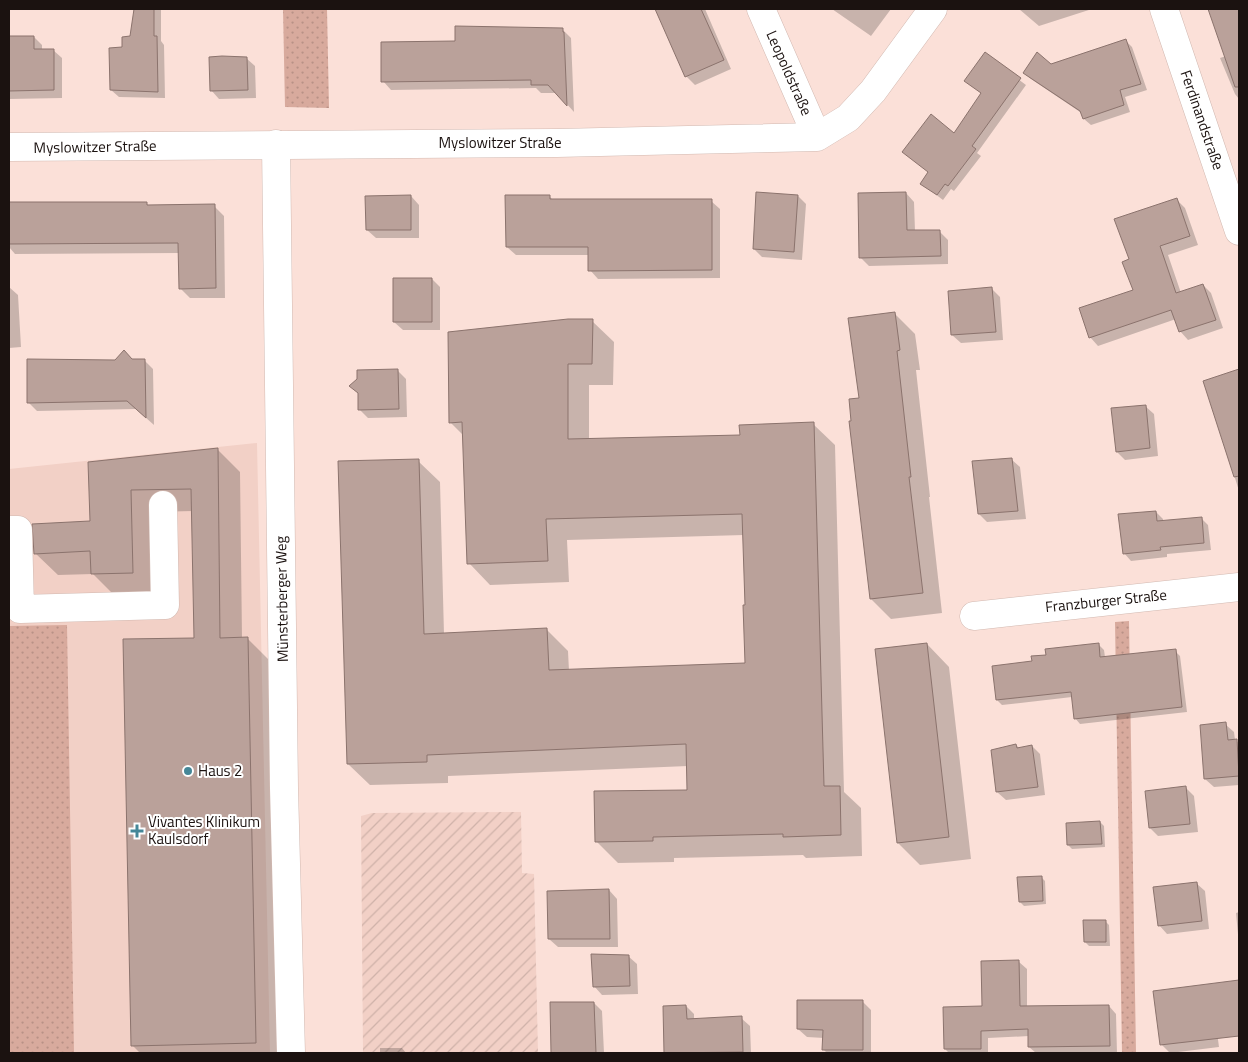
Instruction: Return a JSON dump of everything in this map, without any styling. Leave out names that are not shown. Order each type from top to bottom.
[{"type":"street","name":"Leopoldstraße","points":[[761,9],[817,137]]},
{"type":"street","points":[[817,137],[848,118],[873,91],[933,9]]},
{"type":"street","name":"Ferdinandstraße","points":[[1164,9],[1239,231]]},
{"type":"street","name":"Myslowitzer Straße","points":[[9,147],[557,143],[817,137]]},
{"type":"street","name":"Münsterberger Weg","points":[[276,144],[284,798],[291,1053]]},
{"type":"street","points":[[9,530],[18,530],[14,588],[20,609],[165,605],[162,506]]},
{"type":"street","name":"Franzburger Straße","points":[[974,616],[1239,587]]},
{"type":"shaded area","points":[[283,9],[327,9],[329,108],[285,107]]},
{"type":"shaded area","name":"Vivantes Klinikum Kaulsdorf","points":[[257,443],[270,1053],[9,1053],[9,469]]},
{"type":"shaded area","points":[[1129,621],[1136,1053],[1122,1053],[1115,622]]},
{"type":"shaded area","points":[[67,625],[74,1053],[9,1053],[9,626]]},
{"type":"shaded area","points":[[521,812],[522,873],[534,874],[538,1053],[363,1053],[361,816],[372,813]]},
{"type":"building","points":[[134,9],[154,9],[154,36],[157,36],[158,92],[110,90],[109,48],[122,47],[122,37],[130,36]]},
{"type":"building","points":[[655,9],[701,9],[724,60],[685,77]]},
{"type":"building","points":[[1208,9],[1239,9],[1239,87],[1235,87]]},
{"type":"building","points":[[455,26],[563,28],[567,106],[548,85],[531,85],[531,80],[381,82],[381,42],[455,41]]},
{"type":"building","points":[[9,36],[34,36],[34,49],[54,49],[54,90],[9,91]]},
{"type":"building","points":[[1126,39],[1141,84],[1120,90],[1124,105],[1083,119],[1080,111],[1023,73],[1037,52],[1051,64]]},
{"type":"building","points":[[985,52],[1021,78],[972,146],[976,149],[948,186],[945,184],[937,195],[920,184],[928,172],[902,152],[931,114],[954,133],[981,93],[964,81]]},
{"type":"building","points":[[209,57],[247,57],[248,90],[210,91]]},
{"type":"building","points":[[756,192],[798,195],[794,252],[753,249]]},
{"type":"building","points":[[906,192],[907,230],[940,230],[941,256],[859,258],[858,193]]},
{"type":"building","points":[[411,195],[411,230],[366,230],[365,196]]},
{"type":"building","points":[[505,195],[550,195],[550,199],[712,199],[712,270],[588,271],[588,247],[506,247]]},
{"type":"building","points":[[1177,198],[1190,236],[1160,246],[1176,293],[1203,284],[1216,320],[1179,332],[1171,310],[1089,338],[1079,308],[1133,290],[1122,262],[1129,259],[1114,219]]},
{"type":"building","points":[[9,202],[147,202],[147,205],[215,204],[216,288],[179,289],[178,243],[9,244]]},
{"type":"building","points":[[393,278],[432,278],[432,322],[393,322]]},
{"type":"building","points":[[992,287],[996,332],[951,335],[948,291]]},
{"type":"building","points":[[895,312],[900,350],[897,351],[911,477],[909,477],[923,593],[870,599],[849,421],[851,421],[849,399],[859,398],[848,318]]},
{"type":"building","points":[[568,319],[593,319],[592,364],[568,364],[568,439],[740,435],[739,425],[814,422],[824,786],[840,786],[841,835],[783,837],[783,834],[653,837],[653,841],[595,842],[594,791],[687,790],[686,744],[427,755],[427,762],[347,764],[338,461],[419,459],[424,634],[547,628],[549,670],[745,663],[742,514],[546,519],[548,561],[467,564],[462,422],[449,423],[448,332]]},
{"type":"building","points":[[124,350],[132,359],[145,359],[146,418],[127,401],[27,403],[27,359],[115,360]]},
{"type":"building","points":[[398,369],[399,409],[358,410],[358,393],[349,386],[357,379],[357,370]]},
{"type":"building","points":[[1239,369],[1239,476],[1234,477],[1203,381]]},
{"type":"building","points":[[1146,405],[1150,448],[1116,452],[1111,408]]},
{"type":"building","name":"Haus 2","points":[[218,448],[220,638],[248,637],[256,1043],[131,1046],[123,639],[194,638],[191,489],[131,490],[133,573],[91,574],[90,551],[34,554],[32,524],[90,521],[88,462]]},
{"type":"building","points":[[1012,458],[1018,511],[978,514],[972,461]]},
{"type":"building","points":[[1156,511],[1157,521],[1202,517],[1204,543],[1160,547],[1161,550],[1123,554],[1118,514]]},
{"type":"building","points":[[927,643],[949,837],[897,843],[875,649]]},
{"type":"building","points":[[1099,643],[1100,657],[1176,649],[1182,707],[1074,719],[1071,692],[996,700],[992,666],[1032,661],[1031,656],[1046,655],[1045,649]]},
{"type":"building","points":[[1226,722],[1228,740],[1237,739],[1239,776],[1204,779],[1200,725]]},
{"type":"building","points":[[1016,744],[1017,748],[1032,745],[1038,787],[996,792],[991,750]]},
{"type":"building","points":[[1186,786],[1190,824],[1149,828],[1145,791]]},
{"type":"building","points":[[1100,821],[1102,844],[1067,845],[1066,823]]},
{"type":"building","points":[[1042,876],[1043,901],[1019,902],[1017,877]]},
{"type":"building","points":[[1197,882],[1202,921],[1158,926],[1153,887]]},
{"type":"building","points":[[609,889],[610,939],[548,939],[547,891]]},
{"type":"building","points":[[1083,920],[1106,920],[1106,942],[1084,942]]},
{"type":"building","points":[[591,954],[629,955],[630,986],[593,987]]},
{"type":"building","points":[[1019,960],[1020,1006],[1109,1005],[1110,1046],[1028,1047],[1028,1029],[981,1031],[981,1049],[944,1049],[943,1007],[982,1006],[981,961]]},
{"type":"building","points":[[1239,980],[1239,1036],[1160,1045],[1153,991]]},
{"type":"building","points":[[797,1000],[863,1000],[863,1050],[822,1050],[823,1030],[797,1029]]},
{"type":"building","points":[[550,1002],[594,1002],[596,1053],[551,1053]]},
{"type":"building","points":[[686,1005],[687,1019],[742,1016],[743,1052],[664,1053],[663,1006]]},
{"type":"place","name":"Haus 2","points":[[188,771]]},
{"type":"place","name":"Vivantes Klinikum Kaulsdorf","points":[[137,831]]}]
